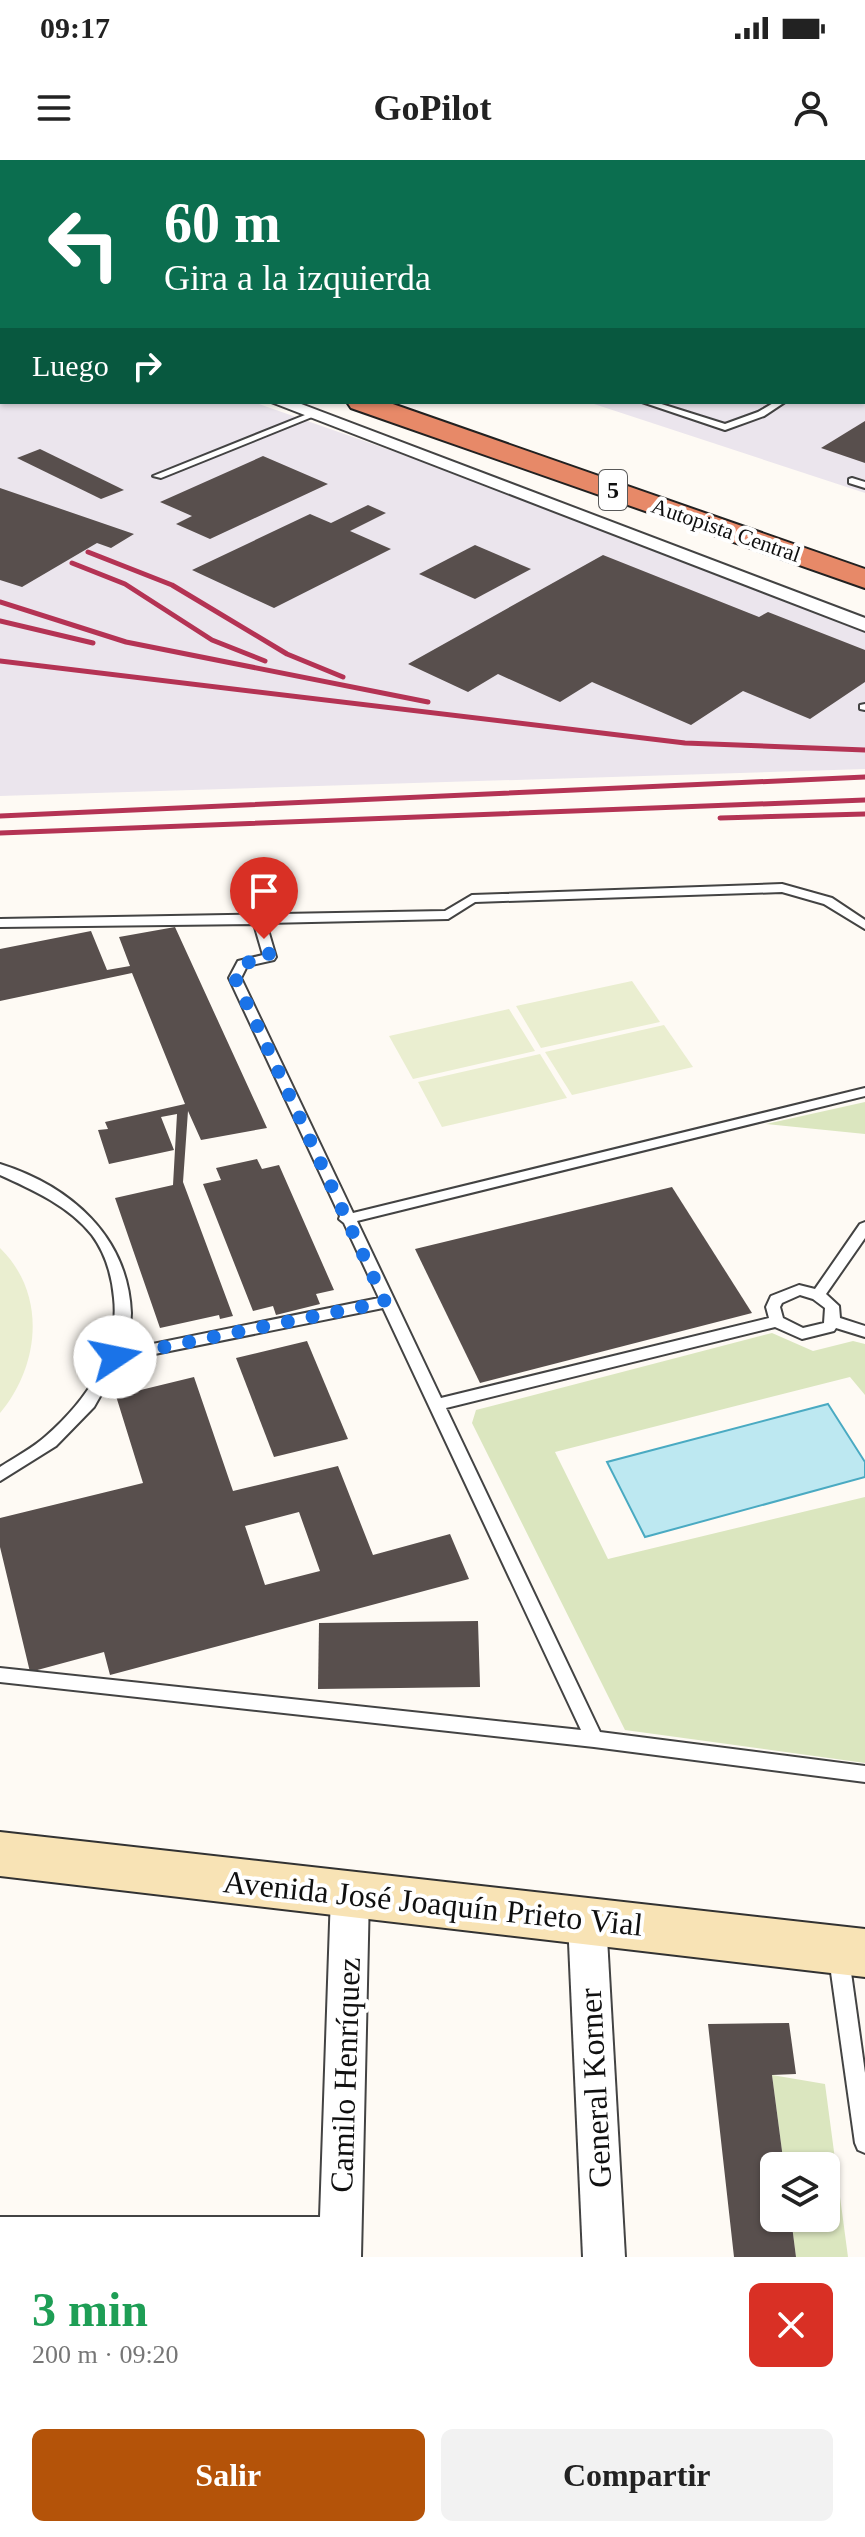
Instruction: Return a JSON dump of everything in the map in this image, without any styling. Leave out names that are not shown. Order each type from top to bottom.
[{"type":"highway","name":"Autopista Central","points":[[367,404],[865,579]]},
{"type":"highway","name":"Autopista Central","points":[[428,404],[865,556]]},
{"type":"main road","name":"Avenida José Joaquín Prieto Vial","points":[[0,1854],[851,1952]]},
{"type":"street","points":[[285,404],[865,625]]},
{"type":"street","name":"Camilo Henríquez","points":[[340,2248],[350,1894]]},
{"type":"street","name":"General Korner","points":[[587,1920],[604,2257]]},
{"type":"street","points":[[0,2238],[340,2248]]},
{"type":"lane","points":[[652,404],[725,427],[761,414],[778,404]]},
{"type":"lane","points":[[158,476],[313,415]]},
{"type":"lane","points":[[852,481],[865,485]]},
{"type":"lane","points":[[0,923],[448,915],[472,899],[782,888],[828,901],[865,925]]},
{"type":"lane","points":[[259,920],[270,957],[242,964],[235,978],[385,1302],[594,1739]]},
{"type":"lane","points":[[346,1219],[865,1092]]},
{"type":"lane","points":[[0,1169],[48,1188],[69,1202],[103,1237],[115,1258],[125,1302],[115,1357],[87,1406],[40,1451],[0,1475]]},
{"type":"lane","points":[[818,1295],[865,1227]]},
{"type":"lane","points":[[799,1290],[818,1295],[832,1306],[833,1321],[829,1327],[812,1334],[791,1331],[777,1321],[773,1307],[782,1295],[799,1290]]},
{"type":"lane","points":[[115,1357],[385,1302]]},
{"type":"lane","points":[[436,1405],[777,1321]]},
{"type":"lane","points":[[833,1321],[865,1332]]},
{"type":"lane","points":[[0,1675],[594,1739],[865,1774]]},
{"type":"lane","points":[[851,1952],[865,2143]]},
{"type":"shaded area","points":[[0,404],[259,404],[865,617],[865,769],[0,796]]},
{"type":"shaded area","points":[[594,404],[865,404],[865,493]]},
{"type":"green space","points":[[632,981],[660,1022],[541,1048],[516,1006]]},
{"type":"green space","points":[[509,1009],[535,1051],[413,1079],[389,1036]]},
{"type":"green space","points":[[664,1025],[693,1067],[572,1095],[545,1052]]},
{"type":"green space","points":[[540,1054],[567,1098],[442,1127],[418,1082]]},
{"type":"green space","points":[[865,1102],[865,1134],[766,1124]]},
{"type":"green space","points":[[0,1248],[15,1266],[25,1286],[33,1330],[23,1373],[0,1413]]},
{"type":"green space","points":[[772,1333],[813,1351],[853,1341],[865,1344],[865,1395],[850,1377],[555,1452],[608,1559],[865,1497],[865,1763],[625,1730],[472,1423],[476,1410]]},
{"type":"green space","points":[[772,2075],[825,2084],[834,2152],[782,2152]]},
{"type":"green space","points":[[840,2197],[848,2257],[796,2257],[793,2232],[840,2232]]},
{"type":"water","points":[[828,1404],[865,1462],[865,1477],[645,1537],[607,1462]]},
{"type":"building","points":[[865,421],[865,463],[821,448]]},
{"type":"building","points":[[40,449],[124,490],[101,499],[17,458]]},
{"type":"building","points":[[263,456],[328,484],[210,539],[176,524],[192,516],[160,502]]},
{"type":"building","points":[[0,488],[134,534],[111,548],[97,543],[22,587],[0,580]]},
{"type":"building","points":[[368,505],[386,513],[350,531],[391,549],[274,608],[192,570],[310,514],[331,523]]},
{"type":"building","points":[[475,545],[531,569],[475,599],[419,574]]},
{"type":"building","points":[[603,555],[759,617],[768,612],[865,650],[865,682],[810,719],[743,691],[691,725],[592,682],[560,702],[498,674],[468,692],[408,664]]},
{"type":"building","points":[[175,927],[267,1128],[201,1140],[188,1111],[183,1182],[233,1316],[220,1319],[219,1315],[160,1328],[115,1198],[173,1185],[177,1114],[161,1117],[174,1150],[109,1164],[98,1130],[108,1129],[105,1122],[185,1104],[132,973],[0,1001],[0,949],[91,931],[107,970],[130,966],[119,937]]},
{"type":"building","points":[[257,1159],[262,1169],[279,1165],[334,1290],[316,1294],[320,1304],[276,1315],[273,1306],[253,1311],[203,1184],[221,1180],[216,1168]]},
{"type":"building","points":[[672,1187],[752,1313],[480,1383],[415,1249]]},
{"type":"building","points":[[307,1341],[348,1439],[274,1457],[236,1358]]},
{"type":"building","points":[[194,1377],[233,1491],[338,1466],[373,1555],[450,1534],[469,1579],[110,1675],[104,1652],[30,1672],[0,1547],[0,1518],[143,1483],[116,1396]],"holes":[[[299,1512],[320,1571],[265,1585],[245,1526]]]},
{"type":"building","points":[[478,1621],[480,1687],[318,1689],[319,1623]]},
{"type":"building","points":[[789,2023],[796,2074],[772,2075],[782,2152],[760,2152],[760,2232],[793,2232],[796,2257],[734,2257],[708,2024]]},
{"type":"railway","points":[[88,552],[172,585],[287,654],[343,677]]},
{"type":"railway","points":[[72,563],[125,584],[212,640],[265,661]]},
{"type":"railway","points":[[0,602],[126,642],[428,702]]},
{"type":"railway","points":[[0,621],[93,643]]},
{"type":"railway","points":[[0,661],[685,743],[865,750]]},
{"type":"railway","points":[[0,816],[865,777]]},
{"type":"railway","points":[[0,833],[865,800]]},
{"type":"railway","points":[[720,818],[865,814]]},
{"type":"route","points":[[115,1357],[385,1302],[235,978],[242,964],[270,957],[264,939]]}]
